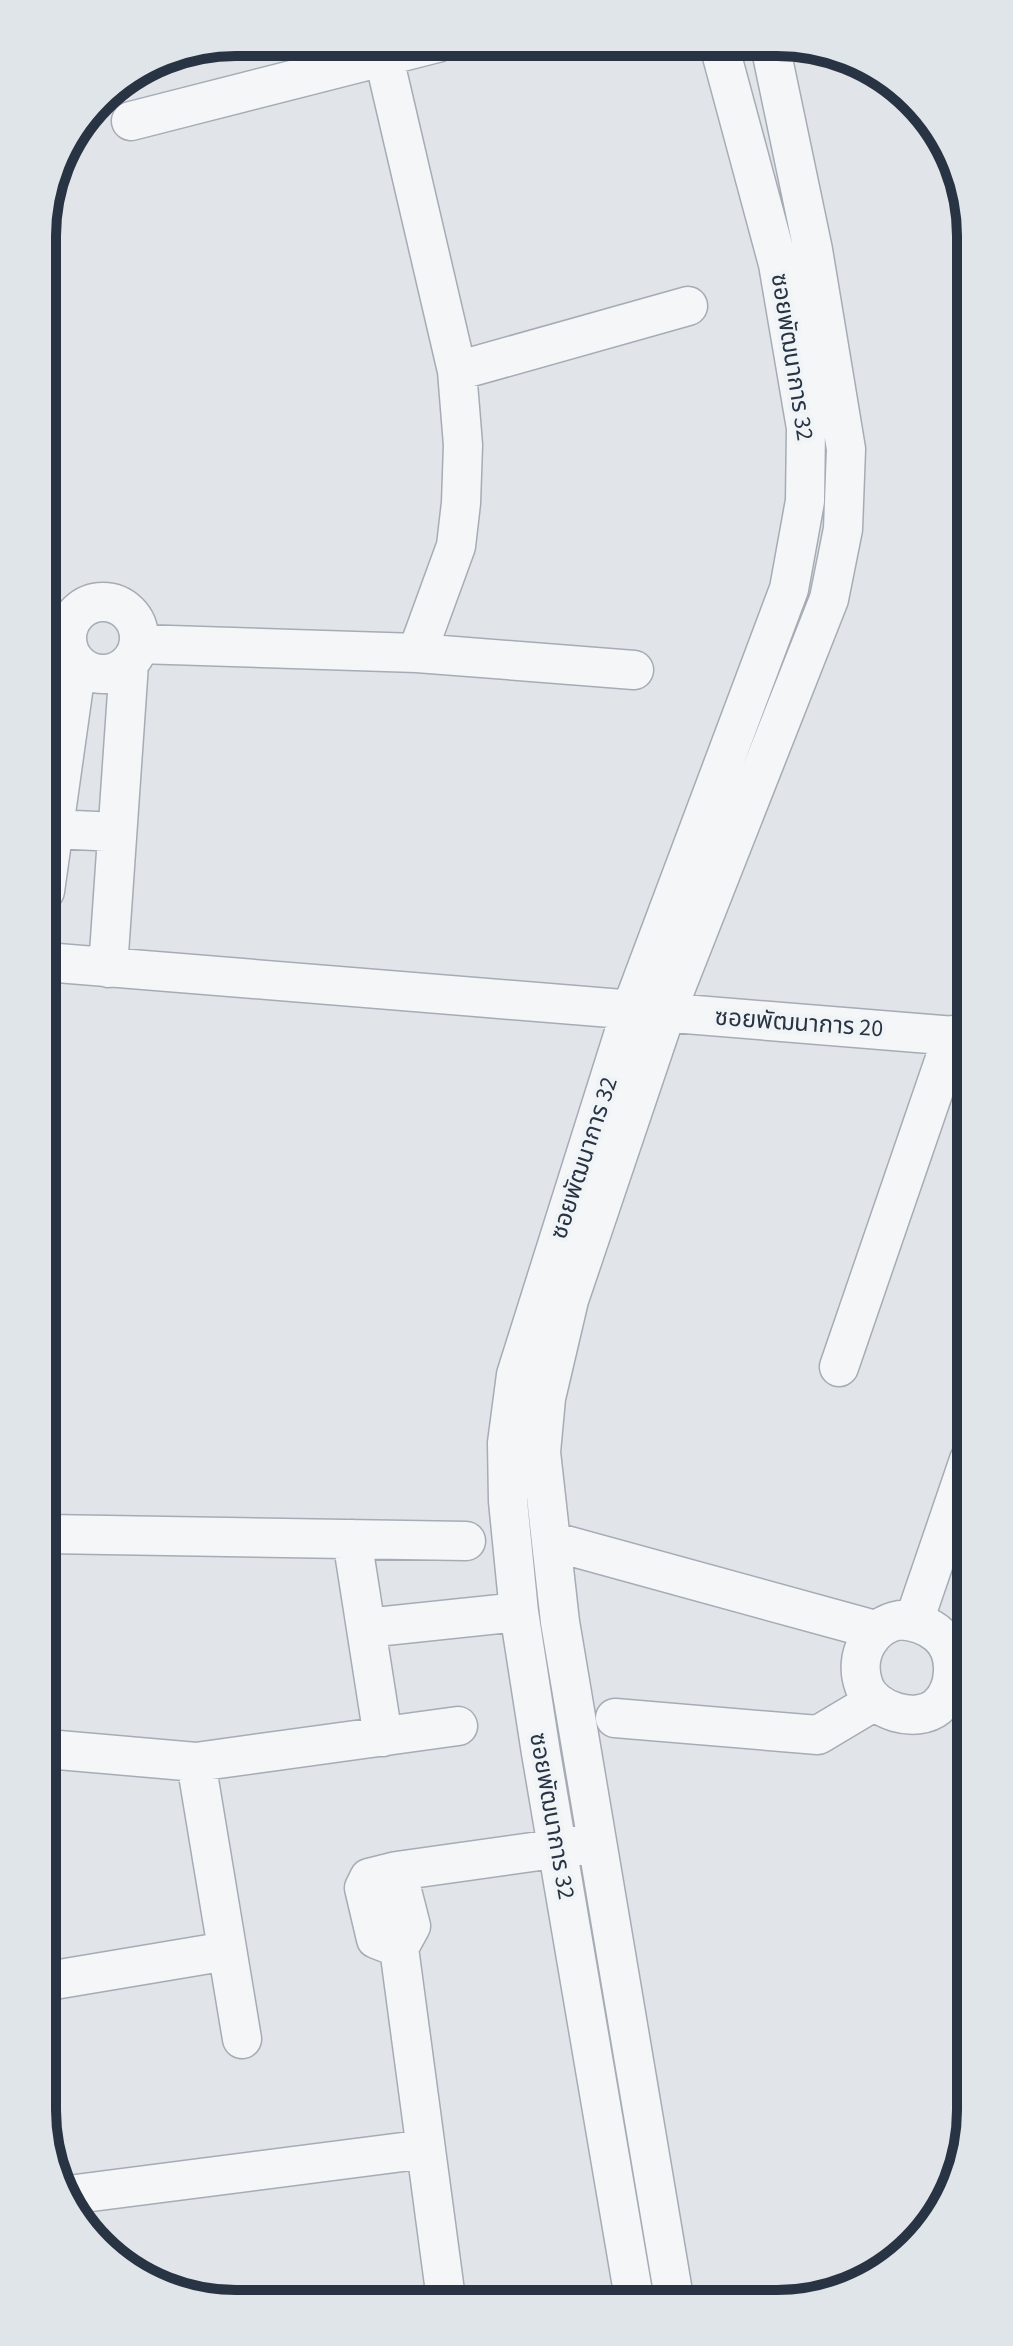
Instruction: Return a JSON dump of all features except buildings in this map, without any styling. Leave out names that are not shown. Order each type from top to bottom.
[{"type":"street","points":[[131,121],[391,56]]},
{"type":"street","name":"ซอยพัฒนาการ 32","points":[[654,2290],[596,1844],[560,1622],[541,1452],[546,1398],[569,1300],[649,1012],[738,725],[789,589],[805,501],[806,428],[778,264],[722,56]]},
{"type":"street","name":"ซอยพัฒนาการ 32","points":[[653,2290],[557,1848],[519,1612],[508,1501],[507,1443],[516,1375],[649,1012],[774,738],[829,599],[843,529],[846,449],[813,250],[772,56]]},
{"type":"street","points":[[384,58],[457,371],[463,445],[456,546],[417,653]]},
{"type":"street","points":[[778,264],[813,250]]},
{"type":"street","points":[[457,371],[688,306]]},
{"type":"street","points":[[56,775],[63,648],[69,625],[77,612],[90,604],[105,602],[120,606],[132,615],[138,629],[117,832],[108,968]]},
{"type":"street","points":[[63,648],[89,672],[104,675],[117,672],[134,654],[417,653],[634,670]]},
{"type":"street","points":[[738,725],[774,738]]},
{"type":"street","points":[[56,829],[117,832]]},
{"type":"street","name":"ซอยพัฒนาการ 20","points":[[56,963],[957,1036]]},
{"type":"street","points":[[839,1367],[957,1044]]},
{"type":"street","points":[[914,1621],[957,1495]]},
{"type":"street","points":[[56,1534],[466,1541]]},
{"type":"street","points":[[352,1539],[383,1737]]},
{"type":"street","points":[[551,1541],[875,1630]]},
{"type":"street","points":[[366,1628],[519,1612]]},
{"type":"street","points":[[957,1647],[914,1621],[886,1622],[875,1630],[863,1651],[864,1686],[875,1701],[896,1712],[925,1714],[937,1707],[953,1684],[957,1652]]},
{"type":"street","points":[[615,1718],[818,1735],[875,1701]]},
{"type":"street","points":[[56,1750],[196,1762],[458,1726]]},
{"type":"street","points":[[196,1762],[242,2039]]},
{"type":"street","points":[[445,2290],[399,1948],[411,1926],[397,1871],[596,1844]]},
{"type":"street","points":[[56,1980],[227,1951]]},
{"type":"street","points":[[77,2194],[426,2149]]}]
